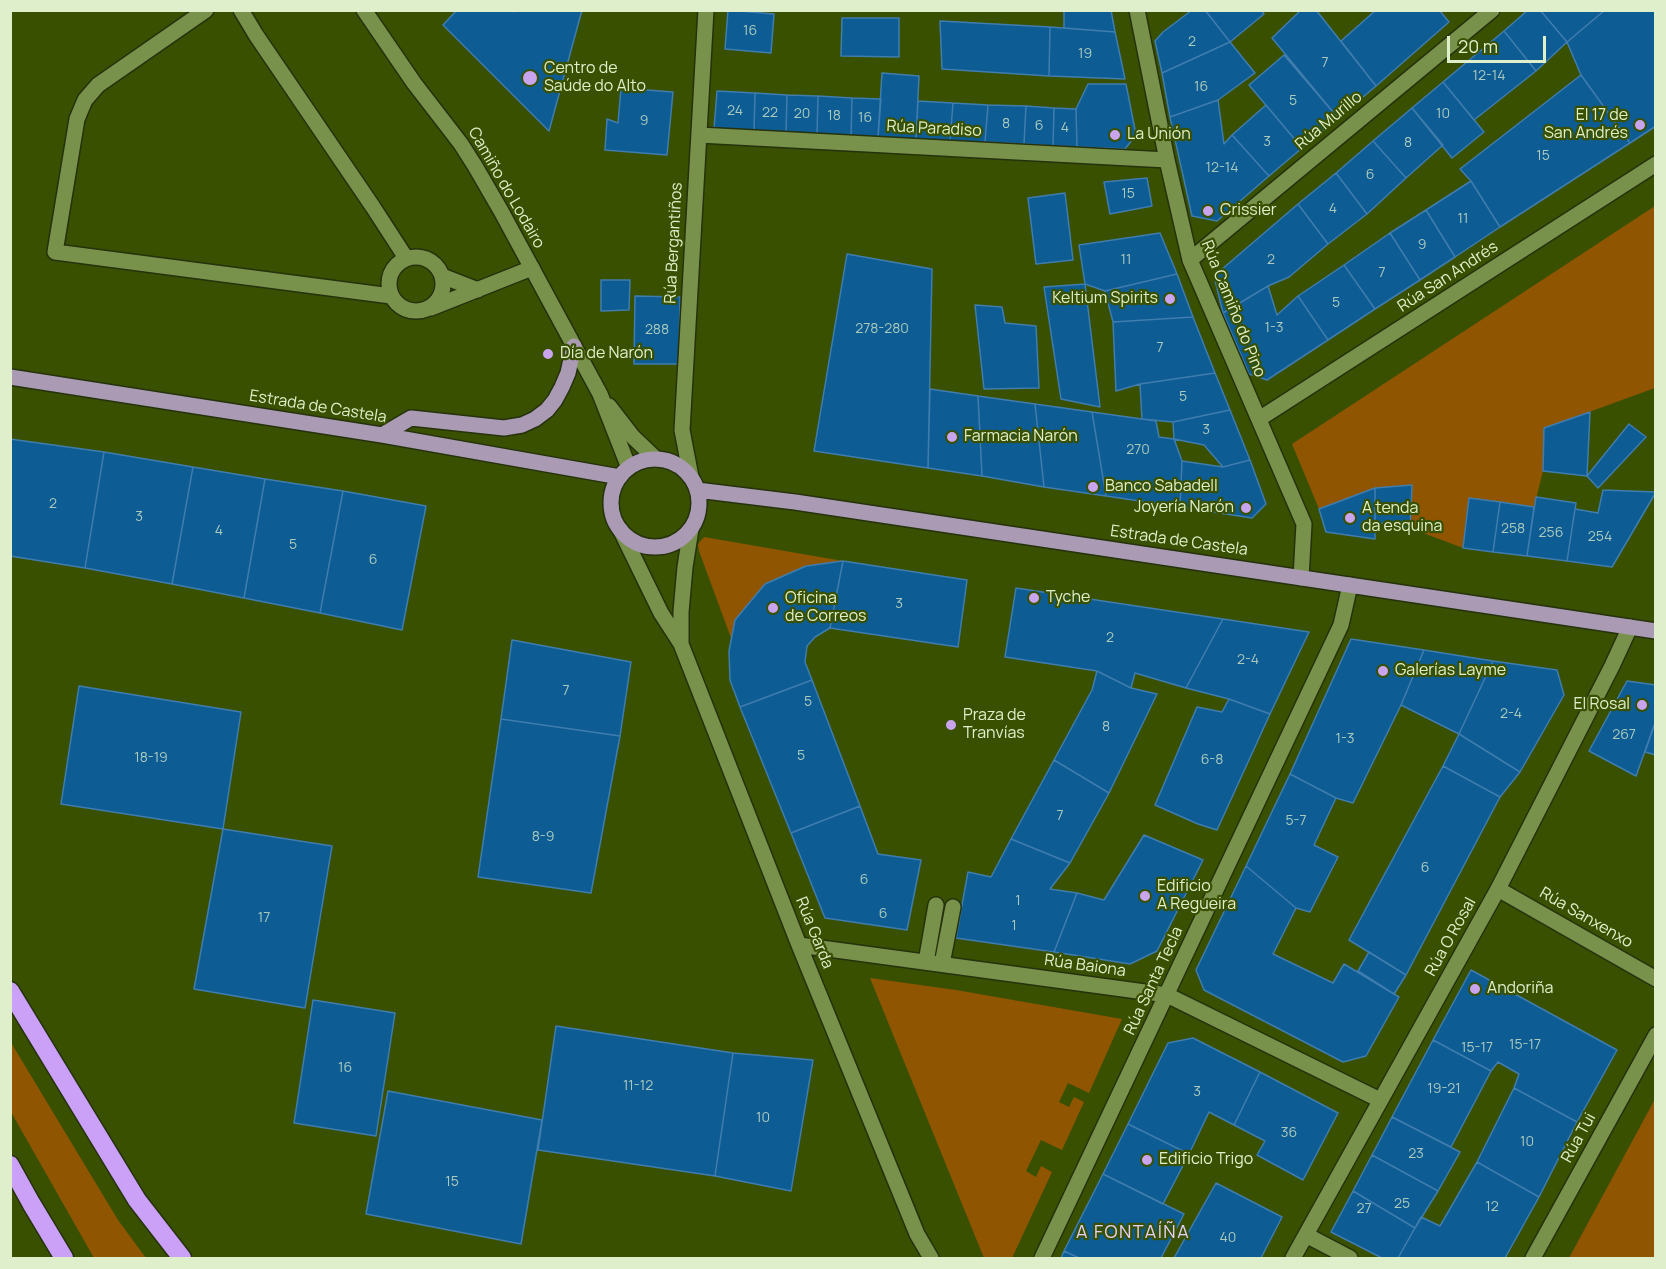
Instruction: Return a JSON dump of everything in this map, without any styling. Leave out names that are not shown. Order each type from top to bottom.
[{"type":"highway","points":[[10,991],[137,1200],[182,1258]]},
{"type":"highway","points":[[10,1165],[64,1258]]},
{"type":"main road","points":[[382,435],[411,418],[504,428],[522,425],[535,419],[547,410],[562,387],[568,373],[574,346]]},
{"type":"main road","name":"Estrada de Castela","points":[[10,377],[624,472]]},
{"type":"main road","points":[[656,459],[669,461],[681,468],[694,483],[699,503],[698,516],[691,529],[670,545],[642,546],[620,529],[613,517],[611,503],[613,489],[624,472],[642,461],[656,459]]},
{"type":"main road","name":"Estrada de Castela","points":[[694,483],[795,502],[1656,631]]},
{"type":"street","points":[[206,10],[98,85],[85,100],[77,119],[55,252],[391,296]]},
{"type":"street","points":[[241,10],[256,36],[406,258]]},
{"type":"street","name":"Camiño do Lodairo","points":[[364,10],[414,83],[461,144],[501,211],[600,394],[633,437],[656,459]]},
{"type":"street","name":"Rúa Bergantiños","points":[[694,483],[682,430],[706,10]]},
{"type":"street","name":"Rúa Murillo","points":[[1190,260],[1492,10]]},
{"type":"street","name":"Rúa Camiño do Pino","points":[[1140,12],[1167,160],[1190,260],[1304,524],[1301,578]]},
{"type":"street","name":"Rúa Paradiso","points":[[699,135],[1167,160]]},
{"type":"street","name":"Rúa San Andrés","points":[[1259,419],[1656,164]]},
{"type":"street","points":[[430,308],[441,294],[442,276],[432,262],[423,258],[406,258],[392,270],[388,287],[396,304],[412,312],[430,308],[532,268]]},
{"type":"street","points":[[442,276],[478,290]]},
{"type":"street","name":"Camiño do Lodairo","points":[[600,394],[624,472]]},
{"type":"street","name":"Rúa Garda","points":[[620,529],[662,613],[681,644],[799,945],[917,1234],[931,1258]]},
{"type":"street","name":"Rúa Garda","points":[[681,644],[681,612],[691,529]]},
{"type":"street","name":"Rúa Santa Tecla","points":[[1042,1258],[1341,625],[1350,585]]},
{"type":"street","name":"Rúa O Rosal","points":[[1293,1258],[1498,889],[1612,666],[1629,627]]},
{"type":"street","name":"Rúa Sanxenxo","points":[[1498,889],[1656,979]]},
{"type":"street","points":[[926,962],[936,905]]},
{"type":"street","points":[[942,964],[953,908]]},
{"type":"street","name":"Rúa Baiona","points":[[799,945],[1167,994],[1380,1100]]},
{"type":"street","name":"Rúa Tui","points":[[1533,1258],[1656,1035]]},
{"type":"street","name":"Rúa Garda","points":[[917,1234],[919,1258]]},
{"type":"street","points":[[1306,1235],[1350,1258]]},
{"type":"shaded area","points":[[1655,206],[1655,388],[1545,428],[1543,471],[1534,507],[1469,498],[1463,548],[1410,528],[1411,485],[1375,488],[1319,509],[1292,444]]},
{"type":"shaded area","points":[[704,537],[843,561],[806,566],[765,584],[735,620],[731,638],[699,551],[698,544]]},
{"type":"shaded area","points":[[870,978],[956,990],[1122,1019],[1089,1093],[1068,1083],[1059,1102],[1069,1107],[1074,1097],[1084,1102],[1062,1150],[1041,1140],[1026,1171],[1036,1177],[1041,1166],[1052,1172],[1012,1258],[984,1258]]},
{"type":"shaded area","points":[[10,1041],[118,1220],[146,1258],[94,1258],[11,1112]]},
{"type":"shaded area","points":[[1655,1099],[1655,1258],[1569,1258]]},
{"type":"building","name":"Centro de Saúde do Alto","points":[[457,10],[512,10],[514,12],[515,10],[582,10],[549,131],[443,25]]},
{"type":"building","points":[[728,10],[774,14],[771,53],[725,49]]},
{"type":"building","points":[[1064,10],[1111,10],[1115,32],[1064,28]]},
{"type":"building","points":[[1192,10],[1205,10],[1230,42],[1162,73],[1155,41]]},
{"type":"building","points":[[1205,10],[1261,10],[1264,14],[1230,42]]},
{"type":"building","points":[[1301,10],[1316,10],[1376,86],[1338,118],[1272,38]]},
{"type":"building","points":[[1376,10],[1439,10],[1449,22],[1376,86],[1341,41]]},
{"type":"building","points":[[1528,10],[1540,10],[1567,42],[1536,71],[1504,31]]},
{"type":"building","points":[[1540,10],[1605,10],[1567,42]]},
{"type":"building","points":[[1605,10],[1656,10],[1656,126],[1630,143],[1581,75],[1567,42]]},
{"type":"building","points":[[842,18],[899,18],[899,57],[841,56]]},
{"type":"building","points":[[940,21],[1050,27],[1049,76],[942,69]]},
{"type":"building","points":[[1050,27],[1115,32],[1125,79],[1049,76]]},
{"type":"building","points":[[1504,31],[1536,71],[1474,120],[1443,82]]},
{"type":"building","points":[[1230,42],[1255,73],[1218,100],[1170,117],[1162,73]]},
{"type":"building","points":[[1284,55],[1338,118],[1302,148],[1249,85]]},
{"type":"building","points":[[882,73],[919,76],[916,139],[878,137]]},
{"type":"building","points":[[1581,75],[1630,143],[1500,227],[1471,181],[1460,169]]},
{"type":"building","points":[[1443,82],[1484,132],[1452,158],[1412,108]]},
{"type":"building","points":[[1088,84],[1126,84],[1136,135],[1125,149],[1077,147],[1076,109]]},
{"type":"building","points":[[621,88],[673,92],[667,155],[605,150],[607,119],[618,123]]},
{"type":"building","points":[[717,91],[755,93],[754,131],[714,129]]},
{"type":"building","points":[[755,93],[787,95],[786,133],[754,131]]},
{"type":"building","points":[[787,95],[818,96],[817,134],[786,133]]},
{"type":"building","points":[[818,96],[852,98],[851,136],[817,134]]},
{"type":"building","points":[[852,98],[881,99],[878,137],[851,136]]},
{"type":"building","points":[[1218,100],[1224,144],[1232,135],[1269,176],[1217,221],[1192,216],[1170,117]]},
{"type":"building","points":[[918,101],[953,103],[950,141],[916,139]]},
{"type":"building","points":[[953,103],[988,105],[985,142],[950,141]]},
{"type":"building","points":[[988,105],[1026,106],[1024,144],[985,142]]},
{"type":"building","points":[[1266,105],[1302,148],[1269,176],[1232,135]]},
{"type":"building","points":[[1026,106],[1054,108],[1053,146],[1024,144]]},
{"type":"building","points":[[1054,108],[1076,109],[1077,147],[1053,146]]},
{"type":"building","points":[[1412,108],[1443,145],[1406,178],[1373,141]]},
{"type":"building","points":[[1373,141],[1406,178],[1367,214],[1336,173]]},
{"type":"building","points":[[1336,173],[1367,214],[1328,244],[1298,204]]},
{"type":"building","points":[[1147,178],[1152,206],[1110,214],[1104,182]]},
{"type":"building","points":[[1471,181],[1500,227],[1455,257],[1426,210]]},
{"type":"building","points":[[1065,193],[1073,260],[1036,264],[1028,198]]},
{"type":"building","points":[[1298,204],[1328,244],[1289,277],[1268,286],[1223,313],[1214,276]]},
{"type":"building","points":[[1426,210],[1455,257],[1420,280],[1390,233]]},
{"type":"building","points":[[1160,233],[1177,274],[1105,291],[1085,284],[1079,245]]},
{"type":"building","points":[[1390,233],[1420,280],[1375,309],[1344,265]]},
{"type":"building","points":[[847,254],[932,269],[928,468],[814,451]]},
{"type":"building","points":[[1344,265],[1375,309],[1328,340],[1298,296]]},
{"type":"building","points":[[1177,274],[1193,317],[1113,322],[1105,291]]},
{"type":"building","points":[[601,280],[630,280],[629,310],[601,311]]},
{"type":"building","points":[[1085,284],[1100,407],[1061,399],[1044,287]]},
{"type":"building","points":[[1268,286],[1277,315],[1298,296],[1328,340],[1267,380],[1249,374],[1223,313]]},
{"type":"building","points":[[635,296],[680,297],[679,364],[634,364]]},
{"type":"building","points":[[975,305],[1002,307],[1005,323],[1036,326],[1039,388],[984,389]]},
{"type":"building","points":[[1193,317],[1215,373],[1140,384],[1116,391],[1113,322]]},
{"type":"building","points":[[1215,373],[1230,410],[1173,422],[1142,419],[1140,384]]},
{"type":"building","points":[[930,389],[978,396],[982,476],[928,468]]},
{"type":"building","points":[[978,396],[1035,404],[1044,487],[982,476]]},
{"type":"building","points":[[1035,404],[1092,412],[1106,496],[1044,487]]},
{"type":"building","points":[[1230,410],[1250,460],[1223,467],[1204,445],[1174,439],[1173,422]]},
{"type":"building","points":[[1092,412],[1156,421],[1159,437],[1174,439],[1182,461],[1180,507],[1106,496]]},
{"type":"building","points":[[1590,412],[1587,476],[1543,471],[1544,428]]},
{"type":"building","points":[[1629,424],[1646,437],[1598,488],[1587,476]]},
{"type":"building","points":[[10,439],[104,452],[85,568],[10,556]]},
{"type":"building","points":[[104,452],[193,467],[172,584],[85,568]]},
{"type":"building","points":[[1250,460],[1266,504],[1252,518],[1180,507],[1182,461],[1223,467]]},
{"type":"building","points":[[193,467],[265,479],[244,598],[172,584]]},
{"type":"building","points":[[265,479],[343,491],[320,613],[244,598]]},
{"type":"building","points":[[1412,485],[1410,528],[1375,522],[1375,488]]},
{"type":"building","points":[[1375,488],[1375,539],[1326,532],[1319,509]]},
{"type":"building","points":[[1603,490],[1656,492],[1612,567],[1567,561],[1575,509],[1598,513]]},
{"type":"building","points":[[343,491],[426,506],[402,630],[320,613]]},
{"type":"building","points":[[1536,497],[1576,503],[1567,561],[1527,556]]},
{"type":"building","points":[[1469,498],[1500,502],[1493,552],[1463,548]]},
{"type":"building","points":[[1500,502],[1534,507],[1527,556],[1493,552]]},
{"type":"building","points":[[843,561],[967,580],[958,647],[830,628]]},
{"type":"building","points":[[843,561],[830,628],[815,637],[807,646],[805,662],[812,680],[740,707],[730,680],[729,651],[735,620],[765,584],[806,566]]},
{"type":"building","points":[[1016,588],[1223,619],[1186,688],[1135,673],[1131,688],[1097,671],[1005,657]]},
{"type":"building","points":[[1223,619],[1309,632],[1270,714],[1229,699],[1186,688]]},
{"type":"building","points":[[1351,639],[1424,650],[1401,705],[1353,803],[1336,798],[1290,774]]},
{"type":"building","points":[[512,640],[631,662],[620,736],[501,719]]},
{"type":"building","points":[[1424,650],[1493,661],[1459,734],[1401,705]]},
{"type":"building","points":[[1493,661],[1557,670],[1564,695],[1520,772],[1459,734]]},
{"type":"building","points":[[1097,671],[1131,688],[1157,694],[1109,793],[1054,760],[1092,690]]},
{"type":"building","points":[[812,680],[860,806],[791,833],[740,707]]},
{"type":"building","points":[[1627,681],[1656,685],[1656,720],[1636,776],[1589,751]]},
{"type":"building","points":[[79,686],[241,712],[223,829],[61,804]]},
{"type":"building","points":[[1229,699],[1270,714],[1217,830],[1155,805],[1197,707],[1222,712]]},
{"type":"building","points":[[501,719],[620,736],[591,893],[478,877]]},
{"type":"building","points":[[1656,720],[1656,755],[1645,752]]},
{"type":"building","points":[[1459,734],[1520,772],[1500,797],[1443,766]]},
{"type":"building","points":[[1054,760],[1109,793],[1070,863],[1011,839]]},
{"type":"building","points":[[1443,766],[1500,797],[1406,975],[1349,940]]},
{"type":"building","points":[[1290,774],[1336,798],[1314,845],[1338,857],[1310,912],[1296,908],[1246,866]]},
{"type":"building","points":[[860,806],[878,854],[921,860],[907,930],[825,918],[791,833]]},
{"type":"building","points":[[223,829],[332,846],[305,1008],[194,989]]},
{"type":"building","name":"Edificio A Regueira","points":[[1144,835],[1203,860],[1157,951],[1130,964],[1054,952],[1077,893],[1104,900]]},
{"type":"building","points":[[1011,839],[1070,863],[1050,889],[1077,893],[1054,952],[956,938],[968,872],[991,877]]},
{"type":"building","points":[[1246,866],[1296,908],[1273,954],[1333,983],[1344,964],[1399,997],[1366,1056],[1343,1062],[1204,990],[1196,970]]},
{"type":"building","points":[[1369,952],[1406,975],[1394,994],[1358,971]]},
{"type":"building","points":[[1471,970],[1617,1050],[1577,1122],[1514,1088],[1519,1074],[1498,1062],[1491,1071],[1433,1040]]},
{"type":"building","points":[[313,1000],[395,1013],[376,1136],[294,1123]]},
{"type":"building","points":[[556,1026],[733,1053],[715,1176],[538,1150]]},
{"type":"building","points":[[1193,1038],[1260,1072],[1234,1125],[1209,1112],[1189,1154],[1128,1124],[1168,1043]]},
{"type":"building","points":[[1433,1040],[1491,1071],[1451,1147],[1392,1117]]},
{"type":"building","points":[[733,1053],[813,1060],[791,1191],[715,1176]]},
{"type":"building","points":[[1260,1072],[1338,1113],[1303,1180],[1257,1155],[1265,1141],[1234,1125]]},
{"type":"building","points":[[1514,1088],[1577,1122],[1539,1197],[1477,1162]]},
{"type":"building","points":[[388,1091],[542,1120],[521,1244],[366,1214]]},
{"type":"building","points":[[1392,1117],[1460,1152],[1438,1191],[1372,1155]]},
{"type":"building","name":"Edificio Trigo","points":[[1128,1124],[1189,1154],[1163,1204],[1103,1174]]},
{"type":"building","points":[[1372,1155],[1438,1191],[1415,1228],[1353,1191]]},
{"type":"building","points":[[1477,1162],[1539,1197],[1505,1258],[1398,1258],[1421,1217],[1440,1226]]},
{"type":"building","points":[[1103,1174],[1184,1214],[1161,1258],[1079,1258],[1064,1251]]},
{"type":"building","points":[[1216,1183],[1282,1217],[1261,1258],[1174,1258]]},
{"type":"building","points":[[1353,1191],[1415,1228],[1398,1258],[1382,1258],[1331,1232]]},
{"type":"building","points":[[1064,1251],[1079,1258],[1061,1258]]},
{"type":"place","name":"Centro de Saúde do Alto","points":[[530,78]]},
{"type":"place","name":"El 17 de San Andrés","points":[[1640,125]]},
{"type":"place","name":"La Unión","points":[[1115,135]]},
{"type":"place","name":"Crissier","points":[[1208,211]]},
{"type":"place","name":"Keltium Spirits","points":[[1170,299]]},
{"type":"place","name":"Día de Narón","points":[[548,354]]},
{"type":"place","name":"Farmacia Narón","points":[[952,437]]},
{"type":"place","name":"Banco Sabadell","points":[[1093,487]]},
{"type":"place","name":"Joyería Narón","points":[[1246,508]]},
{"type":"place","name":"A tenda da esquina","points":[[1350,518]]},
{"type":"place","name":"Tyche","points":[[1034,598]]},
{"type":"place","name":"Oficina de Correos","points":[[773,608]]},
{"type":"place","name":"Galerías Layme","points":[[1383,671]]},
{"type":"place","name":"El Rosal","points":[[1642,705]]},
{"type":"place","name":"Praza de Tranvías","points":[[951,725]]},
{"type":"place","name":"Edificio A Regueira","points":[[1145,896]]},
{"type":"place","name":"Andoriña","points":[[1475,989]]},
{"type":"place","name":"Edificio Trigo","points":[[1147,1160]]},
{"type":"district","name":"A FONTAÍÑA","points":[[1133,1233]]}]
